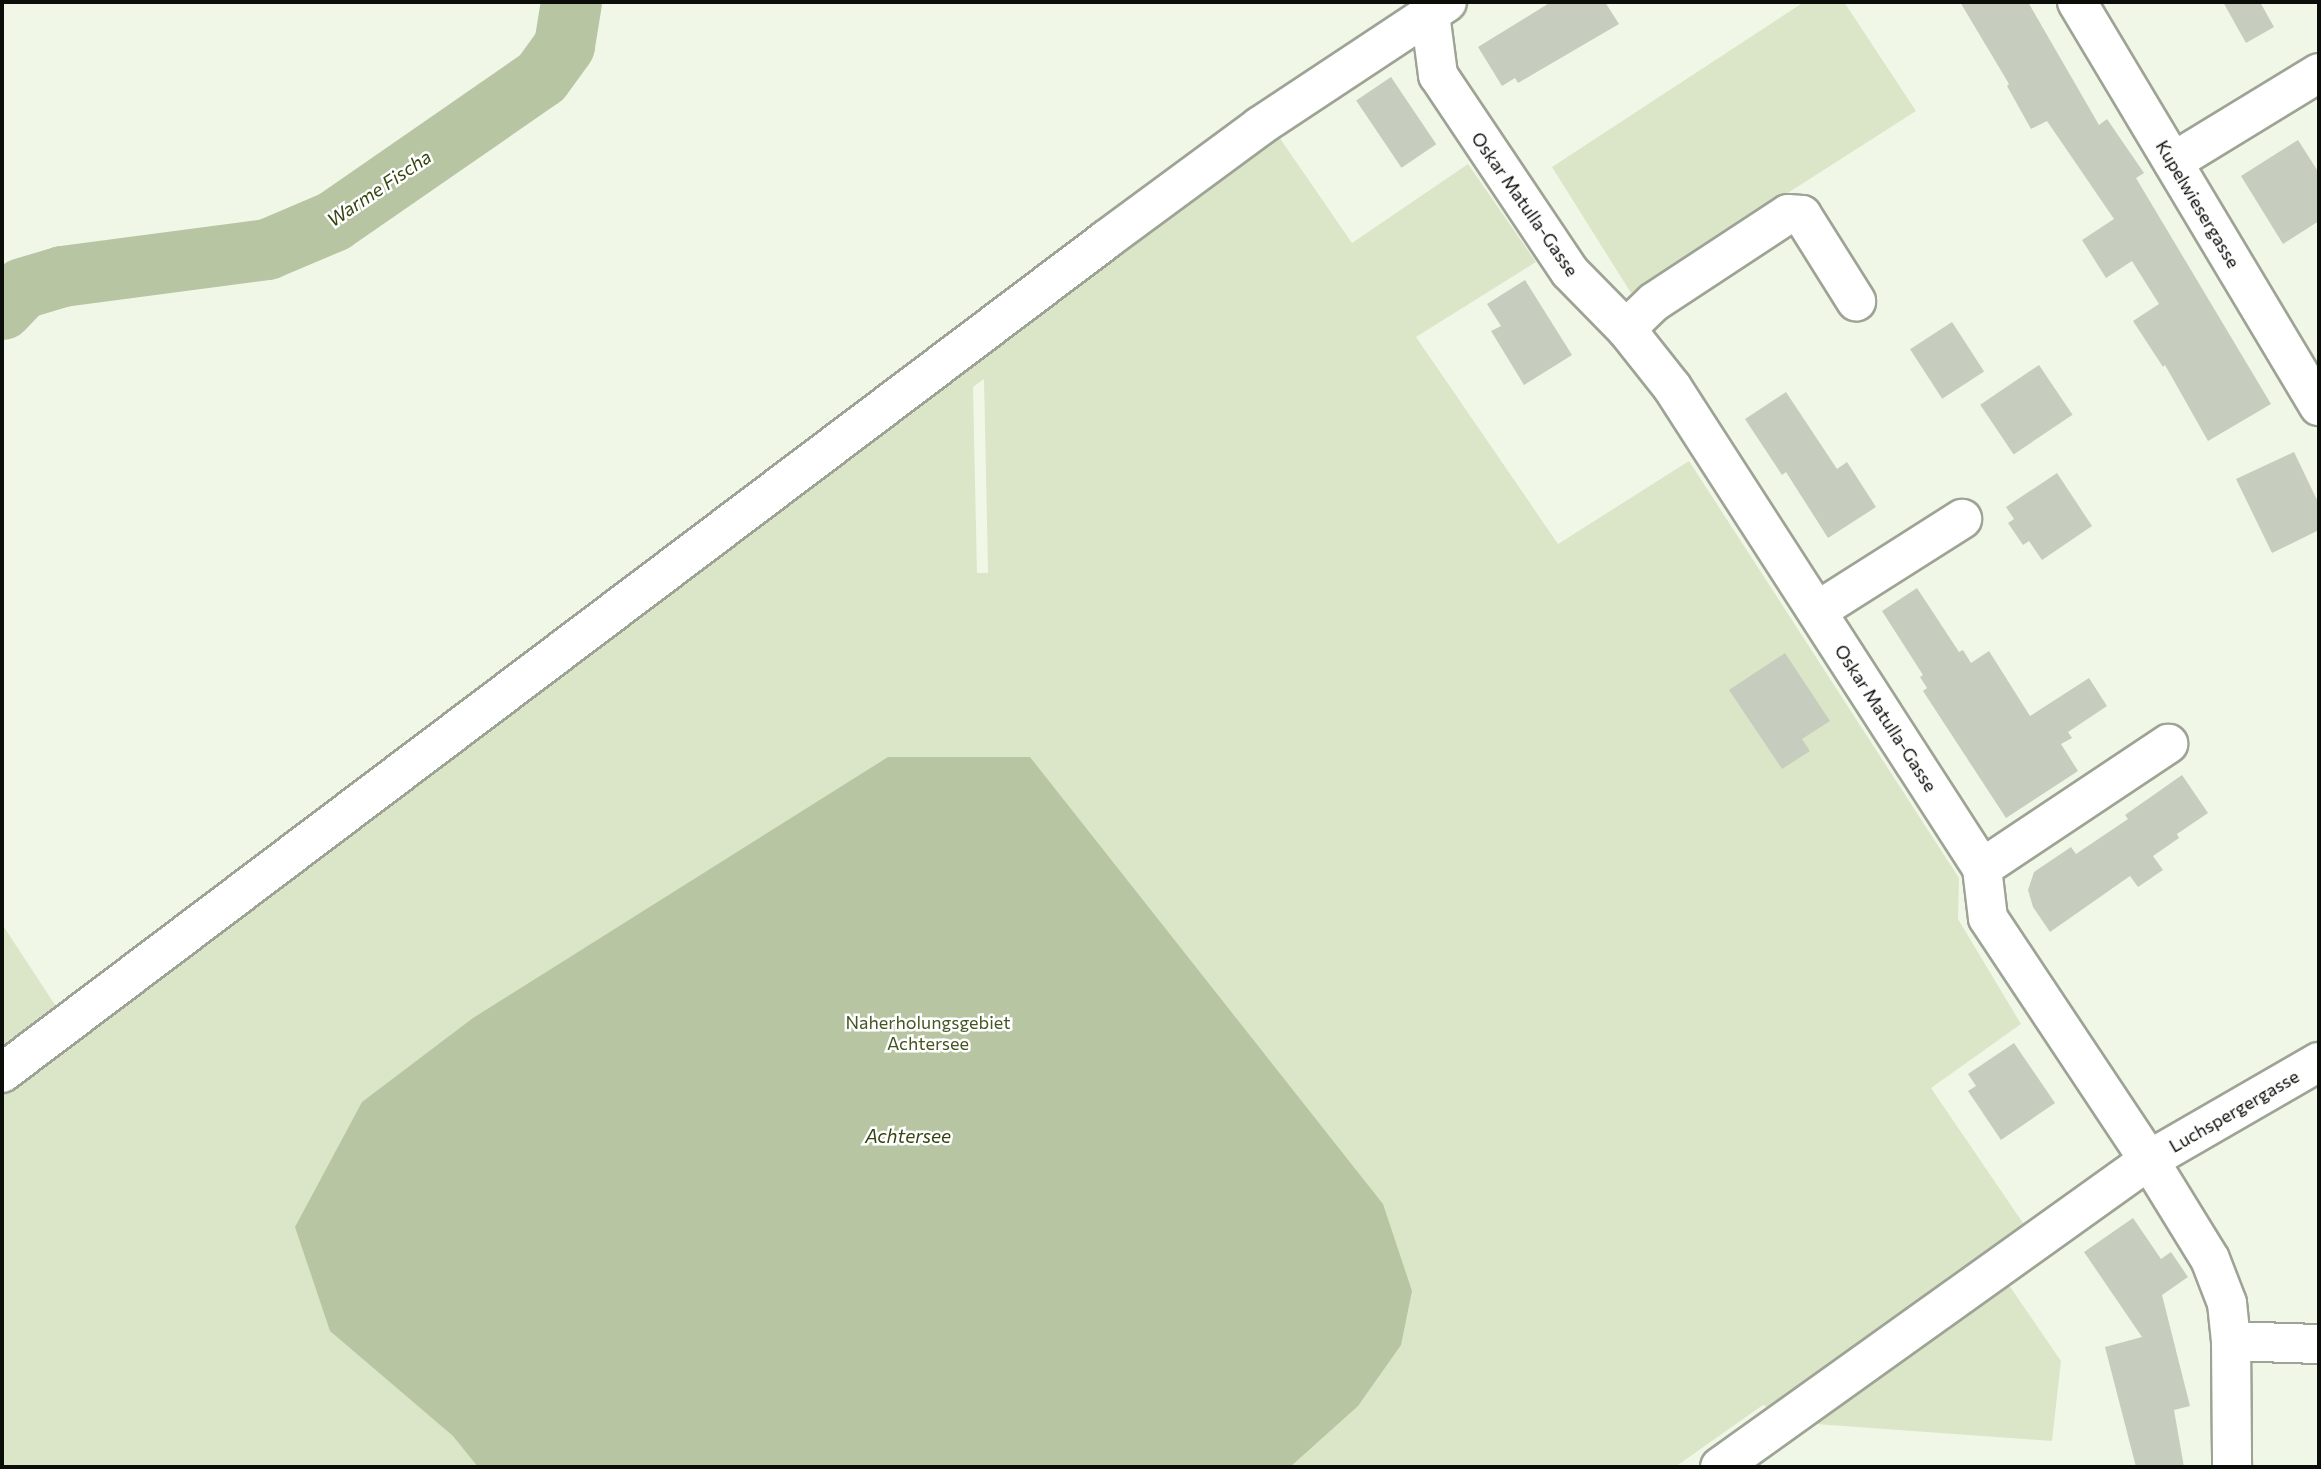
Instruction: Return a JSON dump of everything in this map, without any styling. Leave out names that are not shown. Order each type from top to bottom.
[{"type":"street","name":"Kupelwiesergasse","points":[[2077,2],[2319,406]]},
{"type":"street","points":[[2,1073],[1118,230],[1260,126],[1438,8]]},
{"type":"street","name":"Oskar Matulla-Gasse","points":[[1438,8],[1437,75],[1570,272],[1626,329],[1672,387],[1982,867],[1987,918],[2149,1160],[2210,1259],[2227,1303],[2231,1341],[2232,1467]]},
{"type":"street","points":[[2173,162],[2319,73]]},
{"type":"street","points":[[1626,329],[1654,302],[1788,214],[1802,215],[1856,301]]},
{"type":"street","points":[[1817,611],[1962,519]]},
{"type":"street","points":[[1982,867],[2168,744]]},
{"type":"street","name":"Luchspergergasse","points":[[1720,1467],[2149,1160],[2319,1062]]},
{"type":"street","points":[[2231,1341],[2319,1344]]},
{"type":"green space","points":[[1804,2],[1844,2],[1916,111],[1631,293],[1552,167]]},
{"type":"green space","name":"Naherholungsgebiet Achtersee","points":[[1277,134],[1352,243],[1468,164],[1536,262],[1416,337],[1558,544],[1689,461],[1959,878],[1958,919],[2021,1024],[1931,1088],[2025,1226],[1989,1256],[2061,1361],[2052,1441],[1802,1423],[1763,1405],[1675,1467],[2,1467],[2,1082]],"holes":[[[984,379],[988,573],[977,573],[973,387]]]},
{"type":"green space","points":[[2,924],[59,1011],[2,1052]]},
{"type":"water","name":"Achtersee","points":[[888,757],[1030,757],[1383,1204],[1412,1291],[1401,1345],[1358,1406],[1290,1467],[478,1467],[453,1436],[330,1331],[295,1227],[362,1102],[473,1018]]},
{"type":"building","points":[[1551,2],[1605,2],[1619,24],[1518,83],[1515,78],[1502,86],[1478,47]]},
{"type":"building","points":[[1960,2],[2028,2],[2099,125],[2107,119],[2144,173],[2136,178],[2271,404],[2208,441],[2165,365],[2163,367],[2133,321],[2159,304],[2132,261],[2106,278],[2082,240],[2114,219],[2047,121],[2031,129],[2007,86],[2009,84]]},
{"type":"building","points":[[2223,2],[2260,2],[2274,27],[2246,43]]},
{"type":"building","points":[[1391,77],[1436,144],[1401,168],[1356,100]]},
{"type":"building","points":[[2298,140],[2319,173],[2319,221],[2283,244],[2241,176]]},
{"type":"building","points":[[1525,280],[1572,355],[1524,385],[1491,331],[1501,326],[1487,304]]},
{"type":"building","points":[[1952,322],[1984,371],[1942,399],[1910,349]]},
{"type":"building","points":[[2039,365],[2073,415],[2014,454],[1980,405]]},
{"type":"building","points":[[1786,392],[1837,469],[1847,462],[1876,507],[1828,538],[1786,472],[1782,475],[1745,419]]},
{"type":"building","points":[[2294,452],[2319,504],[2319,530],[2272,553],[2236,479]]},
{"type":"building","points":[[2057,473],[2092,526],[2042,560],[2029,541],[2023,545],[2008,523],[2014,519],[2006,507]]},
{"type":"building","points":[[1917,588],[1959,652],[1963,650],[1971,663],[1989,651],[2030,716],[2089,678],[2107,706],[2068,732],[2072,738],[2061,744],[2078,771],[2006,818],[1923,691],[1927,688],[1920,677],[1923,675],[1882,611]]},
{"type":"building","points":[[1785,653],[1830,721],[1802,739],[1810,751],[1782,769],[1729,690]]},
{"type":"building","points":[[2182,775],[2208,813],[2177,834],[2179,838],[2153,856],[2163,870],[2138,887],[2130,876],[2050,932],[2033,907],[2028,890],[2034,872],[2071,847],[2076,854],[2128,819],[2125,815]]},
{"type":"building","points":[[2014,1043],[2055,1103],[2001,1140],[1968,1091],[1976,1086],[1968,1074]]},
{"type":"building","points":[[2133,1218],[2161,1259],[2171,1252],[2188,1277],[2162,1295],[2190,1406],[2174,1410],[2184,1467],[2136,1467],[2105,1347],[2142,1337],[2084,1252]]},
{"type":"waterway","name":"Warme Fischa","points":[[2,309],[22,288],[62,276],[267,249],[333,221],[541,77],[564,45],[571,2]]}]
